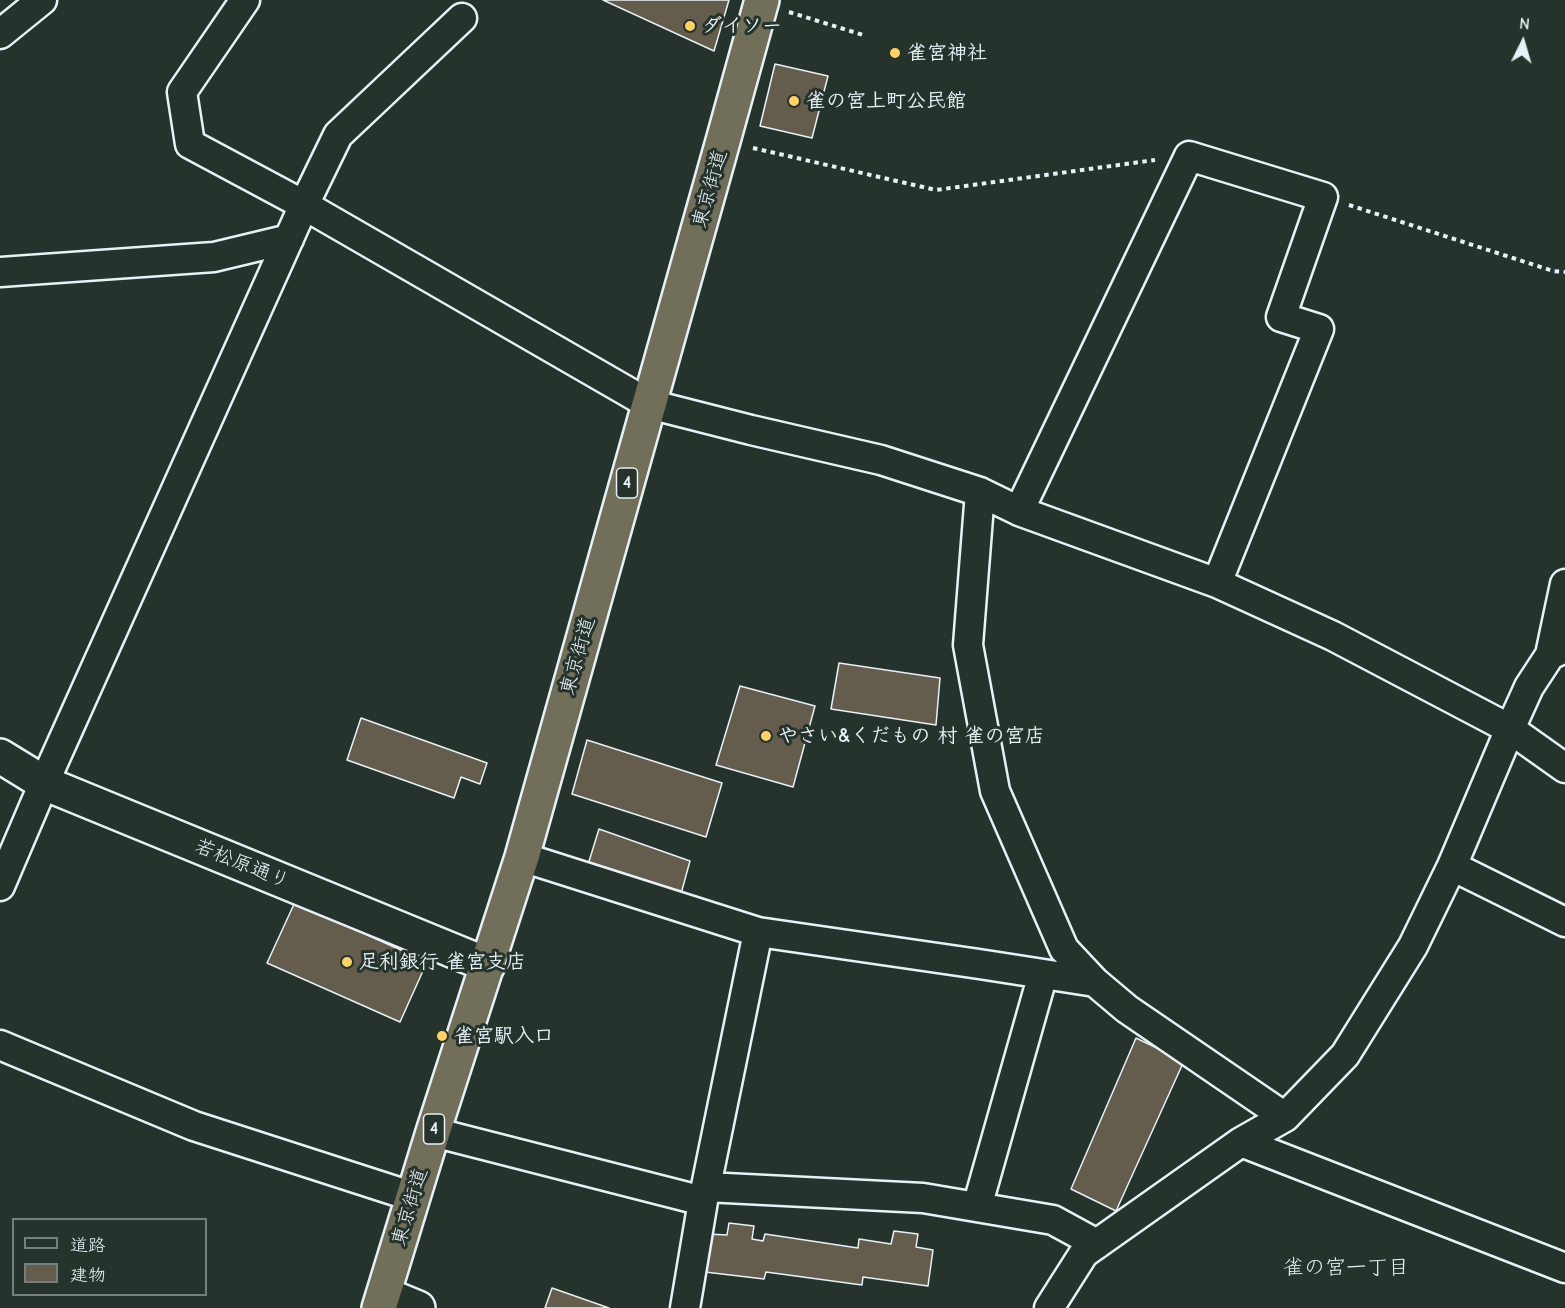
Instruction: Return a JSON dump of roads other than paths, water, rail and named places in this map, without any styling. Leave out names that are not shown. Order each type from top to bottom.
[{"type":"highway","name":"東京街道","points":[[382,1301],[433,1132],[522,857],[761,2]]},
{"type":"street","points":[[0,34],[42,0]]},
{"type":"street","points":[[246,0],[182,92],[190,144],[304,205],[649,404],[881,460],[980,492],[1019,511],[1217,583],[1333,636],[1509,729],[1565,768]]},
{"type":"street","points":[[0,886],[44,783],[304,205],[338,135],[462,18]]},
{"type":"street","points":[[1019,511],[1189,156],[1323,197],[1281,317],[1319,330],[1217,583]]},
{"type":"street","points":[[0,272],[214,257],[289,239]]},
{"type":"street","points":[[980,492],[968,645],[995,792],[1064,949],[1095,982],[1127,1009],[1285,1117]]},
{"type":"street","points":[[1049,1308],[1084,1252],[1241,1142],[1285,1117],[1345,1055],[1413,946],[1452,866],[1529,687],[1557,651],[1565,584]]},
{"type":"street","name":"若松原通り","points":[[0,756],[44,783],[488,965]]},
{"type":"street","points":[[522,857],[758,932],[1095,982]]},
{"type":"street","points":[[1452,866],[1565,922]]},
{"type":"street","points":[[684,1308],[704,1194],[758,932]]},
{"type":"street","points":[[977,1207],[1043,974]]},
{"type":"street","points":[[0,1045],[194,1126],[414,1197]]},
{"type":"street","points":[[433,1132],[704,1194],[923,1198],[977,1207],[1053,1220],[1096,1244]]},
{"type":"street","points":[[1241,1142],[1565,1268]]},
{"type":"street","points":[[382,1301],[418,1308]]},
{"type":"place","name":"ダイソー","points":[[690,26]]},
{"type":"place","name":"雀宮神社","points":[[895,53]]},
{"type":"place","name":"雀の宮上町公民館","points":[[794,101]]},
{"type":"place","name":"やさい&くだもの 村 雀の宮店","points":[[766,736]]},
{"type":"place","name":"足利銀行 雀宮支店","points":[[347,962]]},
{"type":"place","name":"雀宮駅入口","points":[[442,1036]]},
{"type":"district","name":"雀の宮一丁目","points":[[1346,1268]]}]
